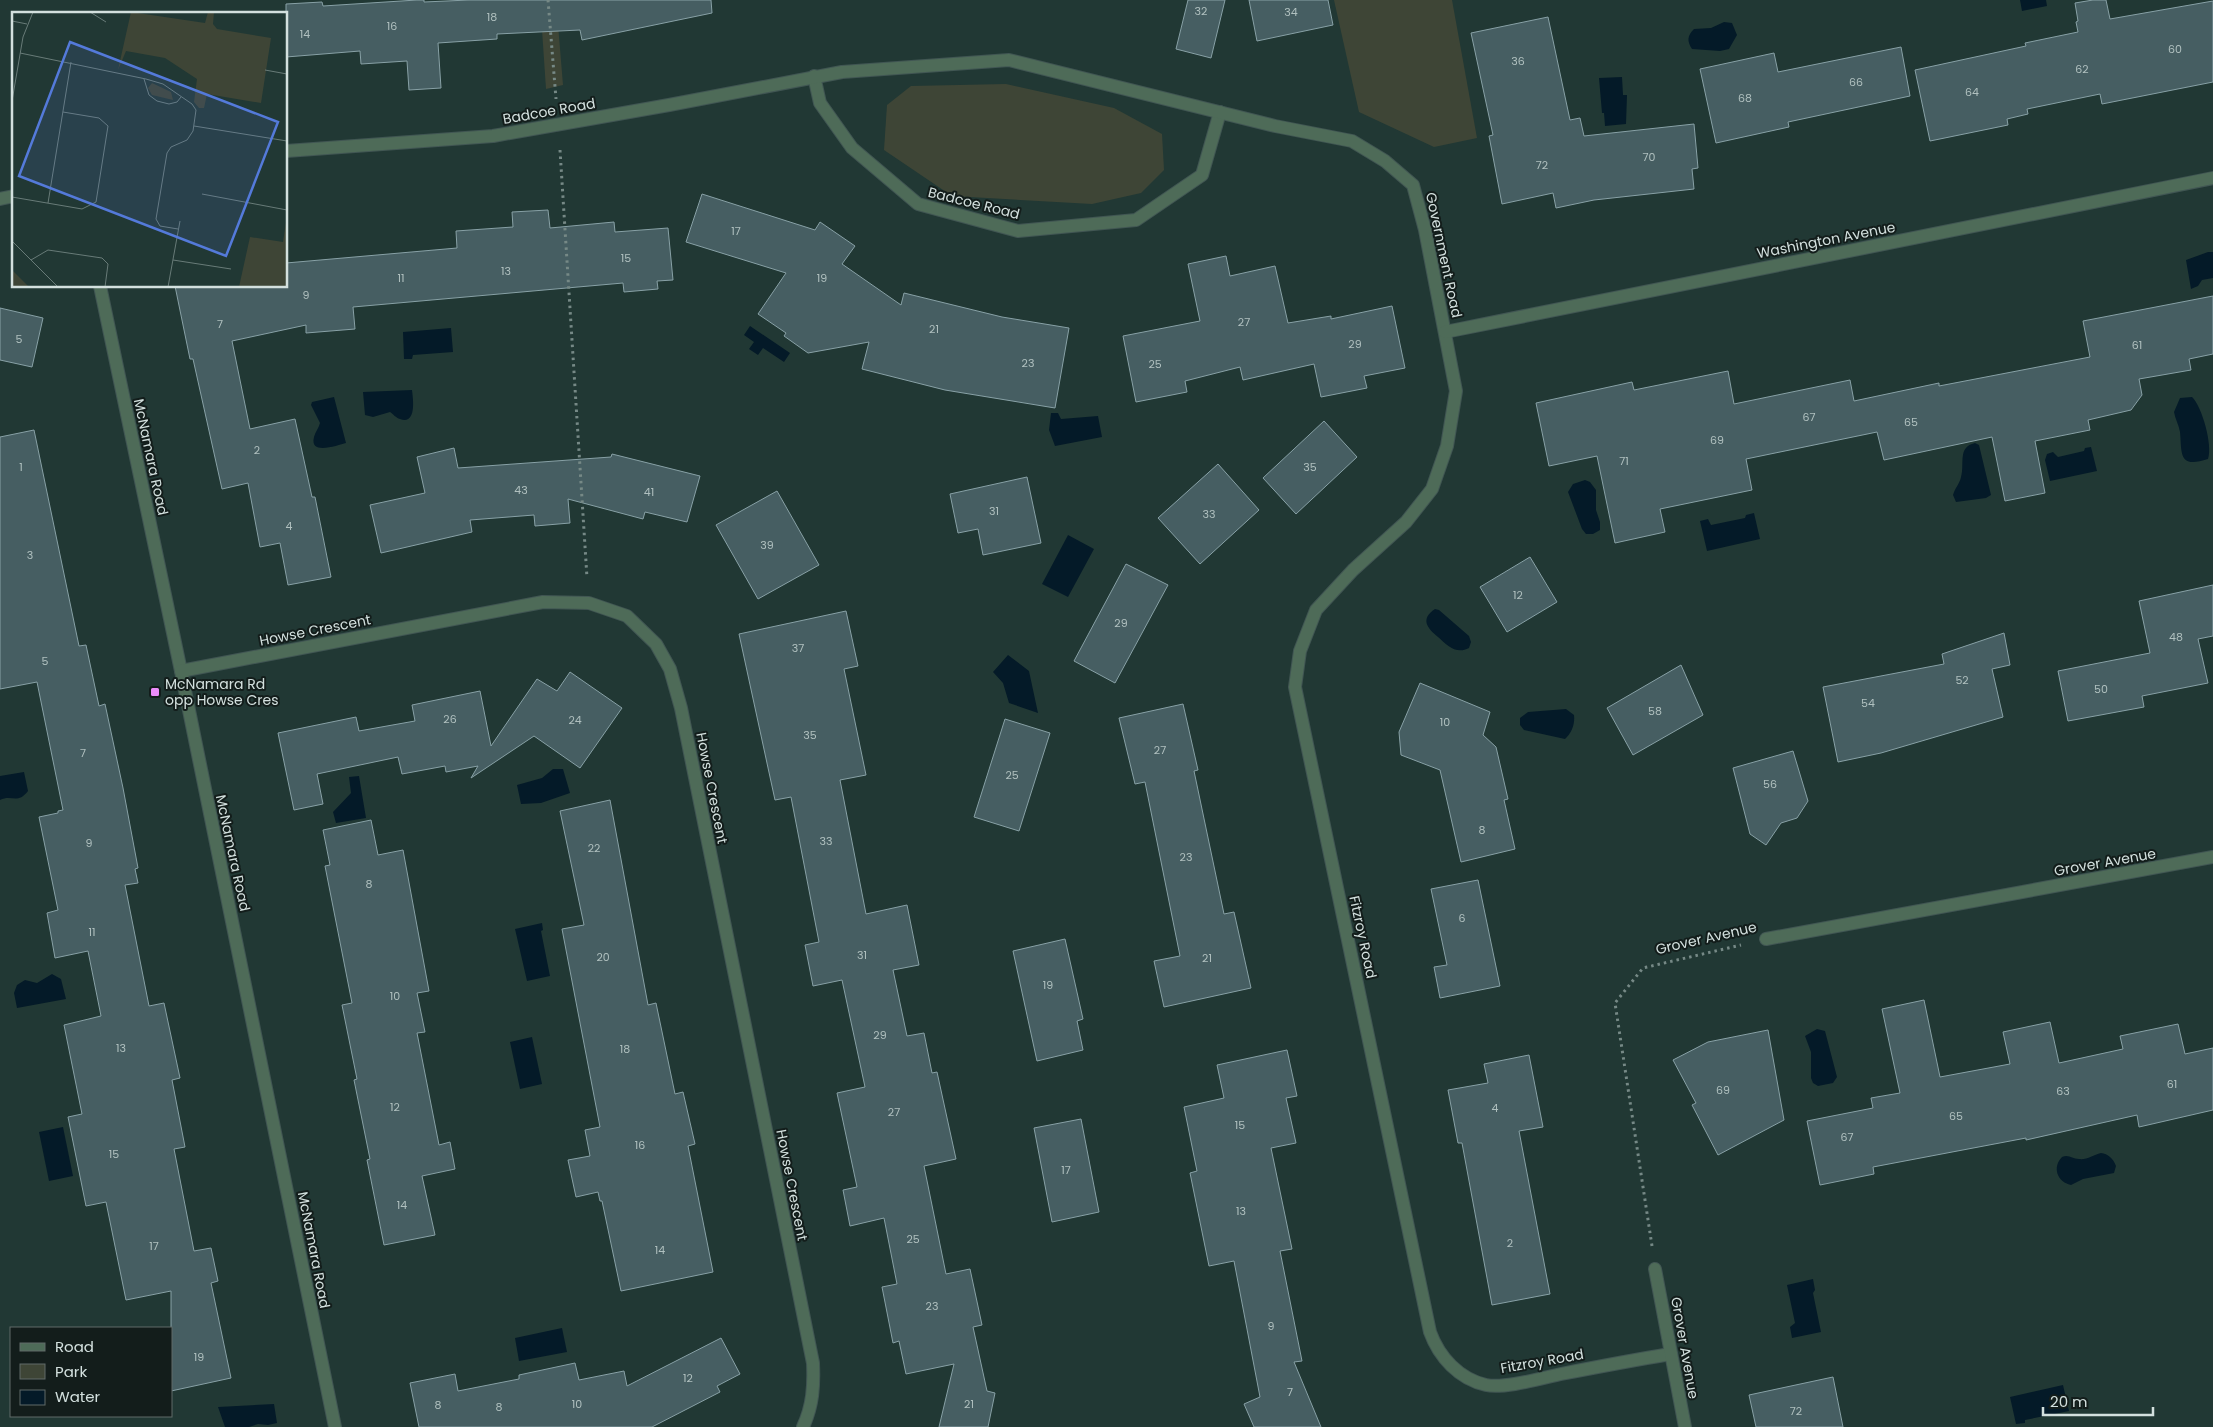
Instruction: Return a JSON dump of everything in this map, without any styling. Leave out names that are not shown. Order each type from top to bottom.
[{"type":"street","name":"Badcoe Road","points":[[288,151],[493,136],[558,126],[814,76],[842,72],[1009,60],[1275,126],[1352,141],[1385,161],[1413,185]]},
{"type":"street","name":"Badcoe Road","points":[[814,76],[820,103],[852,148],[918,204],[1018,231],[1136,220],[1202,175],[1220,112]]},
{"type":"street","name":"Washington Avenue","points":[[1445,332],[2213,178]]},
{"type":"street","name":"Government Road","points":[[1413,185],[1425,230],[1445,332]]},
{"type":"street","name":"McNamara Road","points":[[100,288],[181,671],[335,1427]]},
{"type":"street","name":"Fitzroy Road","points":[[1445,332],[1456,391],[1447,446],[1432,489],[1406,522],[1353,570],[1316,610],[1300,651],[1295,687],[1430,1332],[1435,1346],[1449,1364],[1462,1375],[1486,1385],[1522,1383],[1670,1354]]},
{"type":"street","name":"Howse Crescent","points":[[181,671],[543,602],[589,603],[627,616],[656,644],[670,670],[681,708],[813,1363],[814,1392],[809,1414],[803,1427]]},
{"type":"street","name":"Grover Avenue","points":[[1766,939],[2213,857]]},
{"type":"street","name":"Grover Avenue","points":[[1656,1269],[1684,1427]]},
{"type":"path","points":[[548,0],[589,603]]},
{"type":"path","name":"Grover Avenue","points":[[1656,1269],[1615,1003],[1643,968],[1766,939]]},
{"type":"green space","points":[[540,0],[556,0],[563,85],[546,89]]},
{"type":"green space","points":[[1334,0],[1452,0],[1477,138],[1434,147],[1359,112]]},
{"type":"green space","points":[[1006,84],[1114,108],[1162,134],[1164,170],[1141,193],[1092,204],[952,196],[884,150],[887,105],[911,86]]},
{"type":"water","points":[[2020,0],[2046,0],[2047,6],[2022,11]]},
{"type":"water","points":[[1724,22],[1732,23],[1737,35],[1729,49],[1720,51],[1692,49],[1688,39],[1694,29],[1711,28]]},
{"type":"water","points":[[1622,77],[1623,95],[1627,95],[1626,124],[1605,126],[1599,78]]},
{"type":"water","points":[[2213,252],[2213,278],[2202,280],[2198,286],[2191,289],[2186,260]]},
{"type":"water","points":[[750,326],[790,353],[784,362],[763,348],[758,355],[749,349],[754,342],[744,335]]},
{"type":"water","points":[[451,328],[453,352],[413,355],[412,359],[404,359],[403,332]]},
{"type":"water","points":[[412,390],[413,410],[409,418],[405,420],[400,419],[390,412],[373,417],[365,415],[363,392]]},
{"type":"water","points":[[334,397],[346,443],[320,448],[314,443],[320,423],[311,405],[312,402]]},
{"type":"water","points":[[2192,397],[2203,417],[2209,445],[2208,459],[2198,462],[2191,462],[2184,457],[2180,432],[2174,412],[2180,398]]},
{"type":"water","points":[[1051,413],[1058,413],[1061,419],[1098,416],[1102,437],[1055,446],[1049,430]]},
{"type":"water","points":[[1975,443],[1979,445],[1991,495],[1986,498],[1956,502],[1953,495],[1962,472],[1964,452],[1969,445]]},
{"type":"water","points":[[2091,447],[2097,471],[2050,481],[2045,460],[2047,454],[2053,452],[2058,457],[2084,451],[2085,448]]},
{"type":"water","points":[[1585,480],[1590,482],[1596,490],[1596,510],[1600,522],[1600,530],[1593,534],[1586,534],[1582,529],[1568,492],[1573,484]]},
{"type":"water","points":[[1754,513],[1760,539],[1707,551],[1700,521],[1708,519],[1711,525],[1745,518],[1746,515]]},
{"type":"water","points":[[1068,535],[1094,549],[1068,597],[1042,584]]},
{"type":"water","points":[[1435,609],[1439,610],[1469,636],[1471,642],[1469,648],[1456,650],[1452,648],[1428,627],[1426,620]]},
{"type":"water","points":[[1008,655],[1029,671],[1038,713],[1009,703],[1003,683],[993,672]]},
{"type":"water","points":[[1566,709],[1574,715],[1574,718],[1571,731],[1565,739],[1524,730],[1520,725],[1520,718],[1528,712]]},
{"type":"water","points":[[553,769],[563,769],[570,793],[541,803],[521,804],[517,785],[542,778]]},
{"type":"water","points":[[24,772],[28,791],[21,797],[0,800],[0,776]]},
{"type":"water","points":[[359,776],[366,818],[336,823],[333,812],[351,793],[349,777]]},
{"type":"water","points":[[542,923],[543,930],[541,931],[550,976],[527,981],[515,929]]},
{"type":"water","points":[[52,974],[61,979],[66,999],[17,1008],[14,993],[17,985],[25,980],[37,983]]},
{"type":"water","points":[[1817,1029],[1825,1031],[1837,1077],[1833,1083],[1818,1086],[1813,1083],[1811,1078],[1811,1052],[1805,1036]]},
{"type":"water","points":[[532,1037],[542,1084],[520,1089],[510,1042]]},
{"type":"water","points":[[63,1127],[73,1176],[49,1181],[39,1132]]},
{"type":"water","points":[[2101,1153],[2108,1155],[2113,1161],[2116,1166],[2114,1173],[2083,1179],[2071,1185],[2062,1181],[2057,1174],[2057,1165],[2062,1157],[2082,1159]]},
{"type":"water","points":[[1813,1279],[1815,1290],[1813,1293],[1821,1332],[1792,1338],[1790,1327],[1795,1323],[1787,1285]]},
{"type":"water","points":[[562,1328],[567,1352],[519,1361],[515,1338]]},
{"type":"water","points":[[2063,1385],[2069,1411],[2025,1420],[2025,1423],[2016,1424],[2010,1397]]},
{"type":"water","points":[[274,1404],[277,1423],[268,1425],[258,1424],[249,1427],[225,1427],[218,1407]]},
{"type":"building","points":[[417,0],[424,0],[424,2],[469,0],[711,0],[712,13],[582,40],[580,30],[497,34],[497,39],[438,43],[441,88],[409,90],[407,61],[361,64],[360,51],[288,57],[288,12],[286,12],[286,4],[322,2],[323,6]]},
{"type":"building","points":[[1188,0],[1225,0],[1211,58],[1176,49]]},
{"type":"building","points":[[1249,0],[1328,0],[1333,25],[1257,41]]},
{"type":"building","points":[[2106,0],[2110,19],[2213,1],[2213,82],[2102,104],[2100,94],[2027,109],[2028,114],[2007,119],[2008,125],[1930,141],[1915,70],[2026,46],[2025,43],[2078,32],[2075,3]]},
{"type":"building","points":[[1548,17],[1570,120],[1580,118],[1584,136],[1694,124],[1698,168],[1692,169],[1694,189],[1594,200],[1556,208],[1553,193],[1502,204],[1489,136],[1493,135],[1471,33]]},
{"type":"building","points":[[1901,47],[1910,96],[1788,122],[1789,127],[1716,143],[1700,69],[1774,53],[1778,72]]},
{"type":"building","points":[[702,194],[815,230],[820,222],[855,246],[842,264],[901,305],[904,293],[1002,317],[1069,328],[1055,408],[945,390],[862,369],[869,342],[808,353],[784,336],[786,333],[758,314],[786,273],[686,242]]},
{"type":"building","points":[[548,210],[550,228],[614,222],[615,232],[668,228],[673,280],[657,281],[658,289],[624,292],[623,283],[353,307],[355,329],[306,333],[306,325],[232,341],[250,429],[295,419],[312,497],[315,497],[331,577],[288,585],[280,543],[260,547],[248,483],[222,489],[193,359],[190,359],[175,288],[288,288],[288,263],[457,248],[456,231],[513,227],[512,212]]},
{"type":"building","points":[[1226,256],[1230,276],[1275,266],[1288,323],[1331,316],[1331,319],[1392,306],[1405,368],[1364,376],[1367,388],[1321,397],[1314,364],[1243,380],[1240,367],[1185,381],[1187,392],[1136,402],[1123,336],[1200,321],[1188,264]]},
{"type":"building","points":[[2213,296],[2213,354],[2189,359],[2191,370],[2139,379],[2142,395],[2131,410],[2088,420],[2090,430],[2035,441],[2045,493],[2005,501],[1992,437],[1884,460],[1877,432],[1746,459],[1752,490],[1660,509],[1665,532],[1615,543],[1597,456],[1549,466],[1536,403],[1632,382],[1634,390],[1728,371],[1734,404],[1850,380],[1854,401],[1939,383],[1939,386],[2090,357],[2083,321]]},
{"type":"building","points":[[0,308],[43,318],[32,367],[0,360]]},
{"type":"building","points":[[1324,421],[1357,457],[1296,514],[1263,478]]},
{"type":"building","points":[[34,430],[79,646],[86,645],[99,706],[105,704],[138,868],[135,869],[138,883],[125,885],[149,1006],[164,1003],[180,1078],[172,1080],[185,1147],[174,1149],[194,1251],[211,1248],[218,1281],[211,1283],[231,1378],[172,1391],[171,1291],[126,1300],[106,1202],[86,1206],[68,1117],[82,1114],[64,1025],[101,1016],[88,951],[55,958],[47,913],[58,910],[39,817],[63,810],[37,682],[0,689],[0,437]]},
{"type":"building","points":[[454,448],[458,468],[611,457],[612,454],[700,476],[687,522],[645,512],[643,519],[568,499],[570,523],[535,526],[534,515],[470,520],[472,532],[381,553],[370,505],[425,493],[417,457]]},
{"type":"building","points":[[1218,464],[1259,510],[1200,564],[1158,518]]},
{"type":"building","points":[[1027,477],[1041,543],[983,555],[978,529],[958,533],[950,494]]},
{"type":"building","points":[[777,491],[819,565],[758,599],[716,525]]},
{"type":"building","points":[[1530,557],[1557,602],[1507,632],[1480,587]]},
{"type":"building","points":[[1126,564],[1168,585],[1115,683],[1074,661]]},
{"type":"building","points":[[2213,585],[2213,636],[2198,639],[2208,683],[2142,696],[2144,707],[2068,721],[2058,671],[2150,653],[2139,601]]},
{"type":"building","points":[[846,611],[858,666],[844,669],[866,775],[840,780],[866,914],[907,905],[919,965],[893,970],[907,1036],[924,1033],[932,1073],[937,1072],[956,1159],[924,1166],[946,1274],[970,1269],[982,1325],[973,1327],[987,1391],[995,1393],[988,1427],[939,1427],[954,1364],[906,1374],[899,1341],[893,1343],[882,1287],[897,1284],[884,1218],[850,1226],[843,1190],[857,1187],[837,1093],[865,1087],[842,980],[813,986],[805,945],[819,942],[791,797],[775,800],[739,634]]},
{"type":"building","points":[[2004,633],[2010,665],[1992,669],[2003,717],[1881,753],[1838,762],[1823,687],[1944,664],[1942,654]]},
{"type":"building","points":[[1681,665],[1703,715],[1633,755],[1607,708]]},
{"type":"building","points":[[570,672],[622,708],[580,768],[534,736],[471,778],[478,766],[446,772],[445,766],[402,774],[398,757],[317,774],[323,804],[294,810],[278,733],[356,717],[359,731],[415,721],[412,705],[480,691],[491,746],[537,679],[557,691]]},
{"type":"building","points":[[1420,683],[1490,712],[1483,735],[1496,747],[1508,799],[1504,800],[1515,849],[1461,862],[1440,770],[1401,755],[1399,732]]},
{"type":"building","points":[[1183,704],[1198,770],[1194,771],[1224,914],[1234,912],[1251,988],[1164,1007],[1154,961],[1180,956],[1145,782],[1135,784],[1119,718]]},
{"type":"building","points":[[1005,719],[1050,733],[1019,831],[974,817]]},
{"type":"building","points":[[1793,751],[1808,801],[1797,818],[1781,823],[1766,845],[1750,834],[1733,768]]},
{"type":"building","points":[[610,800],[648,1005],[656,1003],[675,1094],[683,1092],[695,1144],[688,1146],[713,1272],[621,1291],[602,1201],[600,1201],[598,1192],[576,1197],[568,1160],[590,1156],[585,1130],[600,1127],[562,929],[584,925],[560,811]]},
{"type":"building","points":[[371,820],[378,855],[403,850],[429,991],[417,993],[425,1032],[417,1033],[439,1145],[450,1142],[455,1169],[422,1176],[435,1235],[384,1245],[367,1160],[370,1159],[354,1080],[357,1079],[342,1005],[352,1003],[325,866],[330,865],[323,830]]},
{"type":"building","points":[[1478,880],[1500,986],[1440,998],[1434,967],[1447,965],[1431,889]]},
{"type":"building","points":[[1065,939],[1083,1019],[1077,1021],[1083,1050],[1037,1061],[1013,951]]},
{"type":"building","points":[[1924,1000],[1940,1077],[2010,1064],[2003,1032],[2050,1022],[2059,1063],[2123,1049],[2120,1036],[2178,1024],[2185,1054],[2213,1048],[2213,1110],[2139,1127],[2137,1115],[2026,1140],[2026,1138],[1873,1167],[1874,1174],[1820,1185],[1807,1121],[1873,1108],[1871,1098],[1900,1093],[1882,1009]]},
{"type":"building","points":[[1768,1030],[1784,1120],[1718,1155],[1692,1105],[1696,1103],[1673,1060],[1708,1042]]},
{"type":"building","points":[[1287,1050],[1297,1096],[1286,1098],[1296,1143],[1271,1148],[1292,1249],[1280,1251],[1302,1361],[1294,1362],[1321,1427],[1254,1427],[1244,1404],[1260,1397],[1234,1261],[1209,1266],[1190,1173],[1197,1171],[1184,1107],[1224,1098],[1217,1065]]},
{"type":"building","points":[[1529,1055],[1543,1127],[1519,1131],[1550,1294],[1492,1305],[1462,1143],[1458,1143],[1448,1090],[1488,1083],[1484,1064]]},
{"type":"building","points":[[1081,1119],[1099,1212],[1052,1222],[1034,1128]]},
{"type":"building","points":[[721,1338],[740,1374],[717,1386],[720,1392],[652,1427],[419,1427],[410,1383],[455,1374],[458,1391],[519,1379],[519,1375],[575,1363],[579,1380],[624,1371],[627,1386]]},
{"type":"building","points":[[1833,1377],[1843,1427],[1756,1427],[1749,1395]]},
{"type":"place","name":"McNamara Rd opp Howse Cres","points":[[155,692]]}]
